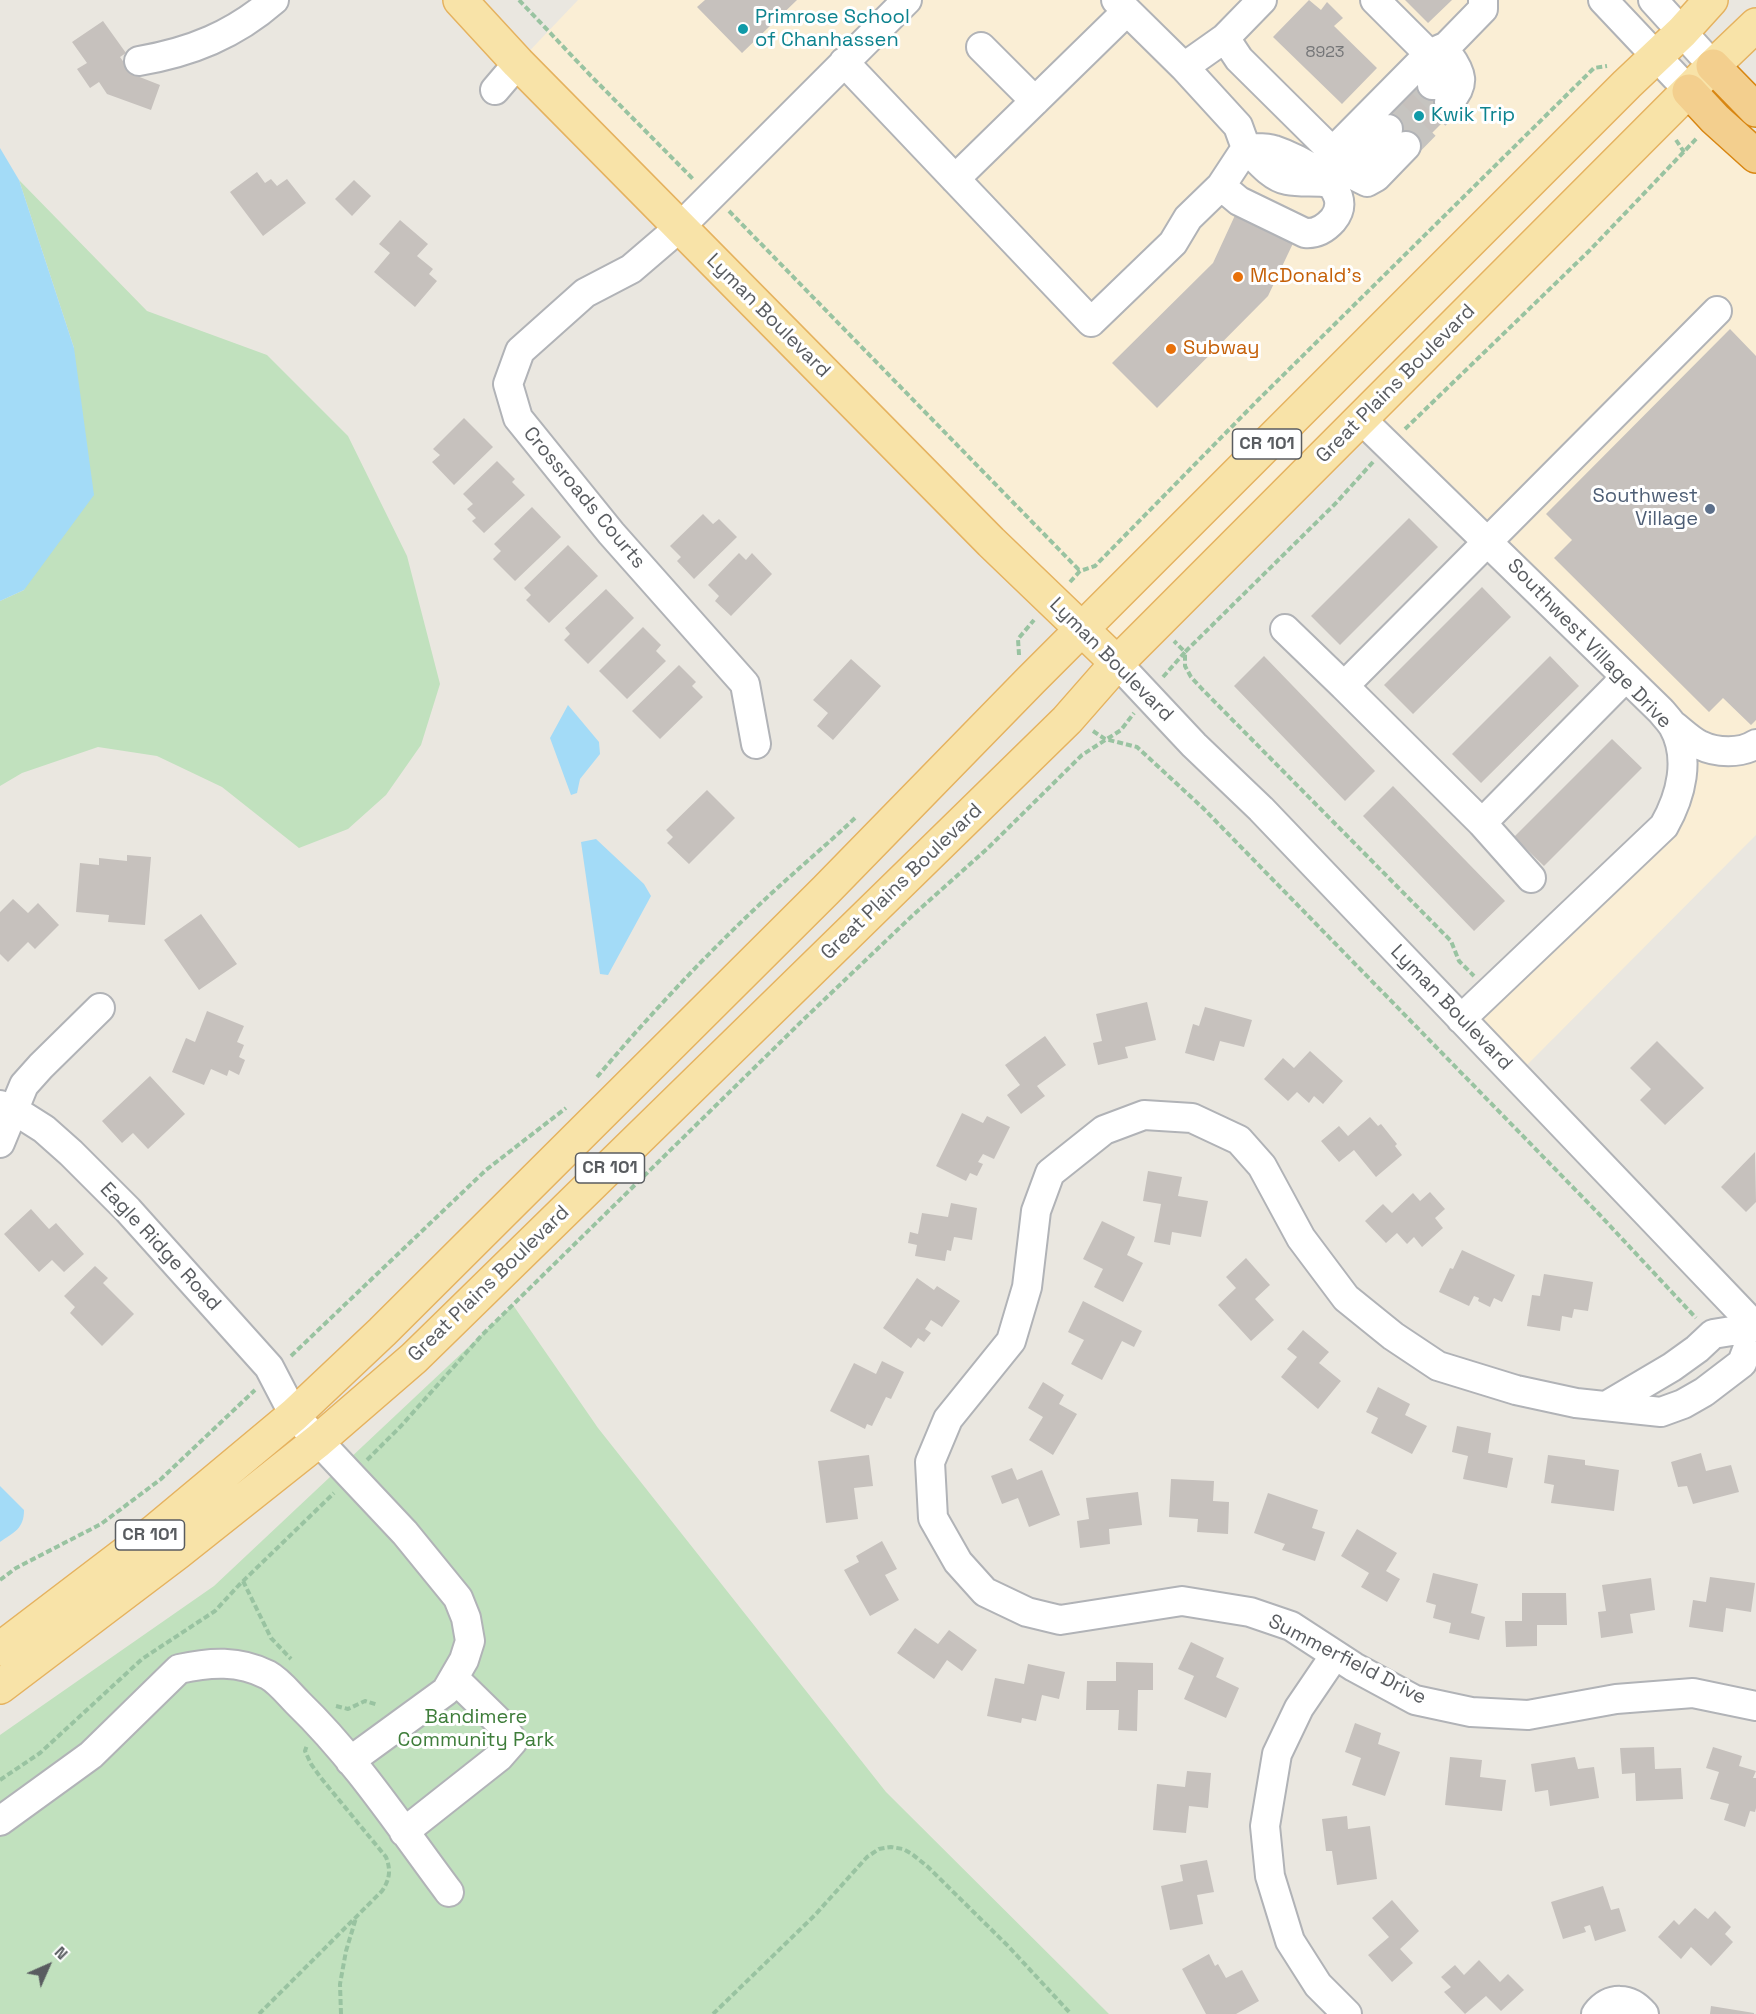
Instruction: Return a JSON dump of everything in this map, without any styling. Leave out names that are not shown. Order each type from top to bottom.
[{"type":"highway","points":[[1713,66],[1756,110]]},
{"type":"highway","points":[[1689,91],[1715,119],[1756,156]]},
{"type":"main road","name":"Lyman Boulevard","points":[[460,0],[518,63],[982,534],[1117,663]]},
{"type":"main road","name":"Great Plains Boulevard","points":[[0,1649],[155,1531],[294,1414],[382,1332],[826,890],[1082,630],[1682,32],[1711,0]]},
{"type":"main road","name":"Great Plains Boulevard","points":[[0,1687],[177,1553],[318,1441],[414,1358],[1071,716],[1117,663],[1756,25]]},
{"type":"street","points":[[139,61],[205,44],[258,14],[274,0]]},
{"type":"street","name":"Crossroads Courts","points":[[756,744],[745,684],[611,533],[518,418],[508,384],[520,351],[585,293],[631,269],[680,227],[907,0]]},
{"type":"street","points":[[1184,67],[1225,38],[1262,0]]},
{"type":"street","points":[[1375,0],[1458,67],[1461,85],[1458,92],[1440,93]]},
{"type":"street","points":[[1335,165],[1483,9],[1483,0]]},
{"type":"street","points":[[1603,0],[1689,91]]},
{"type":"street","points":[[1653,0],[1713,66]]},
{"type":"street","points":[[955,179],[1035,101],[1122,5],[1184,67],[1238,126],[1246,148]]},
{"type":"street","points":[[1221,186],[1239,201],[1305,233],[1312,234],[1329,225],[1340,209],[1335,165],[1239,59],[1225,38]]},
{"type":"street","points":[[981,47],[1035,101]]},
{"type":"street","points":[[844,62],[1091,322],[1173,243],[1188,218],[1221,186],[1246,148]]},
{"type":"street","points":[[495,90],[518,63]]},
{"type":"street","points":[[1246,148],[1272,149],[1308,166],[1335,165],[1357,160],[1397,138]]},
{"type":"street","points":[[1344,686],[1717,310]]},
{"type":"street","name":"Southwest Village Drive","points":[[1361,419],[1487,540],[1673,725],[1681,748],[1682,773],[1679,792],[1664,826],[1461,1019]]},
{"type":"street","points":[[1285,629],[1482,823],[1531,878]]},
{"type":"street","name":"Lyman Boulevard","points":[[1117,663],[1194,745],[1261,809],[1756,1327]]},
{"type":"street","points":[[1482,823],[1625,678]]},
{"type":"street","points":[[1673,725],[1700,745],[1718,750],[1736,751],[1756,744]]},
{"type":"street","points":[[0,1143],[7,1107],[40,1066],[100,1008]]},
{"type":"street","name":"Eagle Ridge Road","points":[[7,1107],[44,1129],[128,1210],[261,1358],[272,1373],[294,1414],[405,1533],[458,1598],[466,1618],[470,1641],[464,1660],[446,1691],[350,1761]]},
{"type":"street","name":"Summerfield Drive","points":[[1756,1327],[1742,1362],[1704,1392],[1683,1404],[1661,1412],[1576,1403],[1515,1390],[1438,1366],[1393,1336],[1346,1298],[1301,1239],[1262,1167],[1239,1140],[1192,1119],[1144,1115],[1104,1130],[1050,1173],[1036,1211],[1027,1287],[1011,1341],[948,1419],[930,1462],[933,1518],[958,1562],[985,1592],[1027,1612],[1060,1620],[1182,1601],[1250,1612],[1291,1626],[1335,1655],[1415,1700],[1471,1713],[1528,1715],[1616,1699],[1693,1694],[1756,1706]]},
{"type":"street","points":[[1606,1406],[1672,1366],[1697,1349],[1713,1334],[1756,1327]]},
{"type":"street","points":[[1335,1655],[1299,1708],[1277,1754],[1265,1826],[1270,1876],[1290,1941],[1318,1985],[1347,2014]]},
{"type":"street","points":[[0,1821],[91,1755],[179,1669],[199,1664],[243,1665],[270,1676],[323,1730],[350,1761],[449,1892]]},
{"type":"street","points":[[404,1832],[499,1757],[513,1741],[500,1723],[454,1678]]},
{"type":"street","points":[[1596,2014],[1602,2006],[1611,2001],[1620,2000],[1638,2006],[1644,2014]]},
{"type":"path","points":[[519,0],[682,170],[746,227],[1080,571]]},
{"type":"path","points":[[1489,991],[1459,961],[1451,941],[1191,677],[1185,666],[1185,652],[1335,504],[1387,446],[1589,251],[1715,119]]},
{"type":"path","points":[[1071,716],[1105,739],[1137,747],[1203,808],[1598,1213],[1687,1310],[1713,1334]]},
{"type":"path","points":[[595,1080],[636,1032],[693,972],[773,892],[862,811]]},
{"type":"path","points":[[0,1580],[16,1568],[101,1524],[161,1479],[486,1170],[573,1102]]},
{"type":"path","points":[[243,1581],[271,1638],[296,1664]]},
{"type":"path","points":[[0,1780],[40,1753],[142,1659],[216,1611]]},
{"type":"path","points":[[329,1698],[337,1707],[348,1709]]},
{"type":"path","points":[[259,2014],[382,1891],[388,1881],[390,1868],[386,1857],[311,1764],[306,1751],[309,1742],[348,1709],[365,1701],[378,1706]]},
{"type":"path","points":[[713,2014],[815,1915],[867,1857],[879,1850],[891,1847],[903,1849],[928,1867],[1008,1946],[1071,2014]]},
{"type":"path","points":[[341,2014],[339,1984],[356,1917]]},
{"type":"shaded area","points":[[578,0],[1711,0],[1656,56],[1756,158],[1756,835],[1516,1076],[518,63]],"holes":[[[1361,419],[1681,748],[1664,826],[1461,1018],[1117,663]]]},
{"type":"green space","points":[[19,180],[147,311],[267,355],[348,436],[407,556],[440,684],[421,745],[386,795],[348,829],[299,848],[222,787],[157,756],[98,747],[22,773],[0,786],[0,601],[24,590],[74,348]]},
{"type":"green space","name":"Bandimere Community Park","points":[[513,1305],[598,1428],[886,1792],[1109,2014],[0,2014],[0,1735],[214,1586]]},
{"type":"water","points":[[0,148],[19,180],[74,348],[94,495],[24,590],[0,601]]},
{"type":"water","points":[[568,705],[599,742],[600,754],[580,779],[577,793],[571,795],[550,738]]},
{"type":"water","points":[[596,839],[644,884],[651,896],[608,975],[600,974],[581,842]]},
{"type":"water","points":[[0,1486],[24,1510],[24,1516],[20,1526],[0,1542]]},
{"type":"building","name":"Primrose School of Chanhassen","points":[[705,0],[797,0],[742,53],[697,7]]},
{"type":"building","points":[[1309,0],[1321,10],[1327,2],[1343,18],[1334,26],[1377,68],[1342,104],[1273,37]]},
{"type":"building","points":[[1405,0],[1452,0],[1428,23]]},
{"type":"building","points":[[103,21],[126,53],[120,57],[132,74],[160,85],[151,110],[107,94],[99,82],[90,88],[77,69],[87,63],[72,42]]},
{"type":"building","name":"Kwik Trip","points":[[1425,78],[1456,109],[1412,153],[1381,122]]},
{"type":"building","points":[[257,172],[265,183],[271,179],[277,186],[287,179],[306,203],[263,236],[230,192]]},
{"type":"building","points":[[354,180],[371,196],[352,216],[335,199]]},
{"type":"building","points":[[1237,211],[1296,237],[1268,296],[1157,408],[1112,363],[1213,263]]},
{"type":"building","points":[[400,220],[428,244],[417,256],[433,269],[429,274],[437,281],[415,307],[374,272],[390,253],[379,244]]},
{"type":"building","points":[[1730,329],[1756,356],[1756,720],[1751,725],[1723,698],[1709,712],[1554,558],[1572,540],[1546,514]]},
{"type":"building","points":[[464,418],[493,447],[454,485],[432,462],[440,455],[433,449]]},
{"type":"building","points":[[497,461],[515,479],[512,482],[525,495],[484,533],[472,521],[476,518],[467,509],[473,504],[463,494]]},
{"type":"building","points":[[532,507],[561,537],[515,581],[493,559],[501,551],[494,544]]},
{"type":"building","points":[[703,514],[713,524],[719,519],[737,537],[694,579],[677,561],[681,557],[670,546]]},
{"type":"building","points":[[1409,518],[1438,547],[1340,645],[1311,616]]},
{"type":"building","points":[[568,545],[598,576],[549,623],[526,600],[531,595],[524,588]]},
{"type":"building","points":[[739,553],[746,560],[752,553],[772,574],[731,616],[715,601],[719,596],[708,585]]},
{"type":"building","points":[[1482,587],[1511,617],[1413,714],[1384,685]]},
{"type":"building","points":[[606,589],[634,618],[588,664],[564,640],[570,634],[565,628]]},
{"type":"building","points":[[643,627],[661,645],[656,651],[666,661],[627,699],[599,671]]},
{"type":"building","points":[[1264,656],[1375,771],[1345,801],[1234,686]]},
{"type":"building","points":[[1550,656],[1579,686],[1481,783],[1452,754]]},
{"type":"building","points":[[851,659],[881,686],[833,740],[817,726],[828,713],[813,700]]},
{"type":"building","points":[[679,665],[696,682],[692,686],[703,697],[660,739],[632,711]]},
{"type":"building","points":[[1612,739],[1642,768],[1544,866],[1514,837]]},
{"type":"building","points":[[1393,786],[1505,901],[1474,931],[1363,816]]},
{"type":"building","points":[[707,790],[735,818],[689,864],[667,843],[673,837],[666,830]]},
{"type":"building","points":[[127,855],[151,857],[145,925],[108,922],[109,915],[76,912],[80,863],[99,865],[99,858],[127,861]]},
{"type":"building","points":[[13,899],[28,913],[38,903],[59,925],[35,949],[28,942],[8,962],[0,954],[0,912]]},
{"type":"building","points":[[201,914],[237,964],[199,990],[164,940]]},
{"type":"building","points":[[1147,1002],[1156,1040],[1125,1047],[1128,1058],[1098,1065],[1093,1043],[1102,1041],[1096,1014]]},
{"type":"building","points":[[1205,1007],[1252,1020],[1244,1047],[1220,1041],[1214,1061],[1185,1053],[1193,1024],[1199,1026]]},
{"type":"building","points":[[207,1011],[244,1026],[237,1042],[244,1045],[239,1057],[245,1060],[239,1075],[229,1070],[227,1076],[211,1069],[204,1085],[172,1072],[186,1038],[195,1042]]},
{"type":"building","points":[[1045,1036],[1066,1065],[1037,1086],[1045,1096],[1021,1114],[1007,1095],[1020,1085],[1005,1065]]},
{"type":"building","points":[[1657,1041],[1704,1088],[1665,1125],[1640,1100],[1651,1089],[1630,1068]]},
{"type":"building","points":[[1310,1051],[1343,1081],[1323,1104],[1314,1096],[1309,1103],[1297,1092],[1288,1101],[1264,1079],[1283,1058],[1294,1068]]},
{"type":"building","points":[[150,1076],[185,1114],[148,1149],[133,1133],[122,1143],[102,1121]]},
{"type":"building","points":[[962,1113],[983,1123],[987,1116],[1010,1127],[994,1159],[983,1154],[978,1162],[983,1164],[977,1176],[970,1173],[966,1181],[936,1166]]},
{"type":"building","points":[[1370,1117],[1378,1126],[1381,1124],[1397,1144],[1395,1146],[1402,1155],[1376,1177],[1354,1150],[1339,1162],[1321,1141],[1339,1126],[1348,1136]]},
{"type":"building","points":[[1755,1152],[1756,1202],[1746,1212],[1721,1187]]},
{"type":"building","points":[[1148,1171],[1182,1177],[1178,1196],[1208,1201],[1201,1237],[1172,1232],[1170,1245],[1154,1242],[1161,1204],[1143,1201]]},
{"type":"building","points":[[1430,1192],[1445,1209],[1435,1218],[1443,1228],[1422,1247],[1414,1237],[1407,1244],[1397,1233],[1386,1243],[1365,1221],[1383,1204],[1392,1213],[1413,1193],[1420,1201]]},
{"type":"building","points":[[951,1203],[977,1208],[972,1240],[954,1237],[951,1251],[947,1250],[945,1261],[915,1256],[917,1245],[908,1243],[910,1232],[918,1234],[922,1213],[948,1217]]},
{"type":"building","points":[[31,1209],[49,1229],[56,1223],[84,1254],[64,1272],[52,1260],[39,1272],[4,1234]]},
{"type":"building","points":[[1102,1221],[1135,1237],[1127,1255],[1143,1263],[1123,1302],[1094,1287],[1103,1269],[1083,1259]]},
{"type":"building","points":[[1462,1250],[1515,1275],[1502,1302],[1494,1298],[1490,1307],[1478,1301],[1479,1298],[1474,1296],[1469,1306],[1439,1292],[1450,1268],[1453,1269]]},
{"type":"building","points":[[1246,1258],[1270,1285],[1255,1299],[1274,1320],[1251,1341],[1218,1305],[1236,1288],[1226,1277]]},
{"type":"building","points":[[95,1266],[108,1278],[103,1283],[134,1314],[102,1346],[70,1313],[75,1307],[64,1296]]},
{"type":"building","points":[[1544,1274],[1593,1282],[1588,1311],[1574,1309],[1572,1318],[1562,1316],[1560,1331],[1527,1326],[1532,1295],[1540,1296]]},
{"type":"building","points":[[917,1278],[934,1290],[937,1286],[960,1301],[942,1327],[931,1320],[925,1329],[931,1333],[924,1342],[918,1338],[911,1348],[883,1328]]},
{"type":"building","points":[[1083,1301],[1142,1331],[1134,1347],[1122,1341],[1102,1380],[1071,1364],[1084,1340],[1068,1332]]},
{"type":"building","points":[[1303,1330],[1329,1352],[1319,1363],[1341,1381],[1318,1409],[1281,1377],[1297,1357],[1287,1349]]},
{"type":"building","points":[[882,1361],[904,1372],[891,1399],[886,1397],[872,1426],[867,1424],[865,1429],[830,1411],[854,1363],[876,1374]]},
{"type":"building","points":[[1043,1382],[1064,1395],[1059,1404],[1077,1414],[1053,1455],[1029,1440],[1043,1417],[1028,1408]]},
{"type":"building","points":[[1378,1387],[1410,1404],[1405,1415],[1427,1426],[1412,1454],[1371,1433],[1378,1418],[1366,1412]]},
{"type":"building","points":[[1457,1426],[1491,1433],[1488,1453],[1513,1458],[1507,1488],[1463,1479],[1468,1456],[1452,1452]]},
{"type":"building","points":[[1701,1453],[1706,1471],[1731,1465],[1739,1492],[1693,1504],[1687,1486],[1678,1487],[1671,1462]]},
{"type":"building","points":[[869,1455],[873,1486],[854,1488],[858,1519],[826,1523],[818,1461]]},
{"type":"building","points":[[1548,1455],[1585,1460],[1585,1465],[1619,1470],[1614,1511],[1551,1503],[1554,1485],[1544,1483]]},
{"type":"building","points":[[1012,1468],[1017,1480],[1042,1470],[1060,1515],[1029,1527],[1018,1498],[1002,1504],[991,1476]]},
{"type":"building","points":[[1171,1479],[1214,1481],[1213,1501],[1229,1502],[1228,1534],[1197,1532],[1198,1519],[1169,1517]]},
{"type":"building","points":[[1138,1492],[1142,1525],[1109,1529],[1110,1544],[1080,1548],[1077,1521],[1089,1519],[1086,1498]]},
{"type":"building","points":[[1268,1493],[1318,1510],[1312,1528],[1325,1532],[1315,1561],[1282,1550],[1285,1544],[1254,1533]]},
{"type":"building","points":[[1357,1529],[1397,1553],[1386,1571],[1400,1579],[1387,1602],[1361,1587],[1369,1573],[1341,1556]]},
{"type":"building","points":[[882,1541],[897,1569],[885,1575],[899,1600],[870,1616],[844,1570],[859,1562],[856,1556]]},
{"type":"building","points":[[1433,1573],[1478,1584],[1471,1613],[1485,1617],[1479,1640],[1449,1633],[1451,1623],[1433,1618],[1436,1605],[1426,1602]]},
{"type":"building","points":[[1710,1577],[1755,1583],[1751,1612],[1726,1608],[1723,1632],[1689,1627],[1693,1600],[1706,1602]]},
{"type":"building","points":[[1651,1578],[1655,1610],[1630,1614],[1633,1633],[1601,1638],[1598,1612],[1606,1611],[1602,1585]]},
{"type":"building","points":[[1522,1593],[1566,1593],[1567,1625],[1537,1625],[1537,1646],[1506,1647],[1505,1621],[1522,1621]]},
{"type":"building","points":[[915,1628],[938,1644],[949,1630],[977,1650],[962,1671],[947,1660],[934,1679],[897,1653]]},
{"type":"building","points":[[1191,1642],[1224,1658],[1216,1677],[1239,1688],[1226,1718],[1184,1699],[1194,1676],[1178,1669]]},
{"type":"building","points":[[1116,1662],[1153,1663],[1153,1690],[1138,1690],[1137,1731],[1118,1730],[1119,1710],[1086,1710],[1087,1681],[1116,1681]]},
{"type":"building","points":[[1028,1664],[1065,1672],[1059,1699],[1042,1695],[1036,1721],[1022,1718],[1021,1723],[987,1716],[995,1678],[1024,1684]]},
{"type":"building","points":[[1355,1723],[1381,1733],[1378,1744],[1400,1752],[1385,1796],[1352,1785],[1361,1758],[1345,1752]]},
{"type":"building","points":[[1654,1747],[1655,1769],[1681,1768],[1683,1799],[1636,1801],[1635,1773],[1622,1774],[1620,1748]]},
{"type":"building","points":[[1713,1747],[1742,1756],[1739,1766],[1756,1771],[1753,1778],[1756,1778],[1756,1808],[1755,1812],[1750,1811],[1745,1827],[1724,1820],[1729,1804],[1710,1799],[1719,1772],[1706,1768]]},
{"type":"building","points":[[1450,1757],[1482,1760],[1480,1777],[1506,1780],[1502,1811],[1445,1805]]},
{"type":"building","points":[[1575,1757],[1578,1769],[1594,1767],[1599,1798],[1550,1806],[1548,1790],[1535,1792],[1531,1764]]},
{"type":"building","points":[[1187,1771],[1211,1773],[1208,1808],[1189,1806],[1186,1833],[1153,1830],[1157,1784],[1185,1787]]},
{"type":"building","points":[[1347,1816],[1348,1829],[1370,1826],[1377,1879],[1337,1885],[1332,1851],[1326,1851],[1322,1819]]},
{"type":"building","points":[[1207,1860],[1214,1892],[1197,1895],[1203,1924],[1170,1930],[1161,1886],[1183,1881],[1180,1865]]},
{"type":"building","points":[[1603,1886],[1611,1910],[1619,1908],[1626,1931],[1595,1941],[1590,1925],[1584,1927],[1586,1932],[1563,1939],[1551,1902]]},
{"type":"building","points":[[1392,1900],[1419,1931],[1400,1949],[1413,1963],[1392,1982],[1368,1955],[1389,1937],[1372,1918]]},
{"type":"building","points":[[1695,1908],[1708,1919],[1715,1911],[1731,1927],[1725,1934],[1733,1942],[1711,1966],[1691,1947],[1681,1959],[1658,1937],[1674,1920],[1679,1925]]},
{"type":"building","points":[[1209,1954],[1215,1966],[1218,1964],[1226,1978],[1242,1970],[1259,2001],[1236,2014],[1206,2014],[1182,1969]]},
{"type":"building","points":[[1479,1960],[1500,1982],[1508,1974],[1524,1990],[1501,2011],[1486,1996],[1465,2014],[1444,1992],[1451,1987],[1441,1977],[1455,1965],[1464,1975]]},
{"type":"building","points":[[1711,2006],[1754,2013],[1754,2014],[1710,2014]]},
{"type":"tunnel","points":[[1388,129],[1432,85]]},
{"type":"tunnel","points":[[1406,146],[1449,102]]},
{"type":"place","name":"Primrose School of Chanhassen","points":[[743,29]]},
{"type":"place","name":"Kwik Trip","points":[[1419,116]]},
{"type":"place","name":"McDonald's","points":[[1238,277]]},
{"type":"place","name":"Subway","points":[[1171,349]]},
{"type":"place","name":"Southwest Village","points":[[1710,509]]}]
